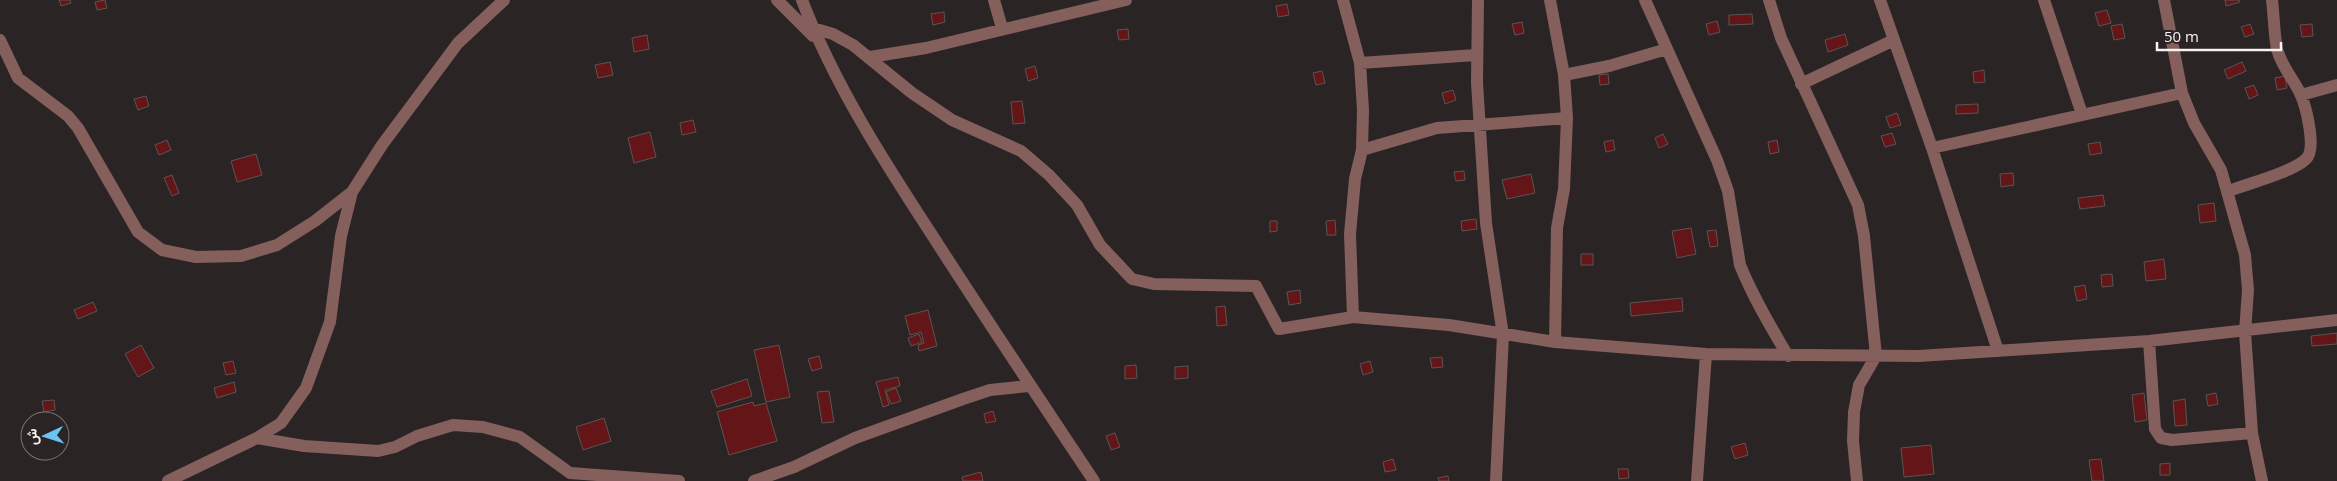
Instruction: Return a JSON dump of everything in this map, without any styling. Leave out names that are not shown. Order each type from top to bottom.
[{"type":"street","points":[[168,481],[257,438],[281,423],[306,388],[330,322],[341,236],[352,192],[382,145],[458,43],[504,0]]},
{"type":"street","points":[[777,0],[815,34],[833,34],[870,57],[912,93],[952,120],[1021,150],[1049,175],[1077,205],[1100,245],[1132,279],[1154,284],[1256,286],[1279,329],[1353,317],[1449,325],[1555,342],[1706,354],[1919,356],[2150,341],[2245,332],[2337,320]]},
{"type":"street","points":[[802,0],[815,34],[894,177],[1029,386],[1094,481]]},
{"type":"street","points":[[994,0],[1002,28]]},
{"type":"street","points":[[870,57],[926,48],[1002,28],[1126,0]]},
{"type":"street","points":[[1343,0],[1360,63],[1363,110],[1362,150],[1355,179],[1350,234],[1353,317]]},
{"type":"street","points":[[1478,0],[1476,55],[1486,223],[1503,335],[1496,481]]},
{"type":"street","points":[[1550,0],[1564,75],[1567,118],[1564,189],[1557,228],[1555,342]]},
{"type":"street","points":[[1645,0],[1717,160],[1728,191],[1740,265],[1744,275],[1754,298],[1788,356]]},
{"type":"street","points":[[1769,0],[1781,38],[1858,205],[1868,266],[1876,356],[1859,385],[1854,412],[1853,440],[1857,481]]},
{"type":"street","points":[[1880,0],[1932,148],[1998,351]]},
{"type":"street","points":[[2044,0],[2082,114]]},
{"type":"street","points":[[2164,0],[2182,92],[2194,123],[2221,170],[2245,256],[2248,290],[2245,332],[2252,433],[2262,481]]},
{"type":"street","points":[[2228,191],[2293,168],[2307,159],[2311,150],[2311,135],[2301,95],[2280,59],[2277,48],[2272,0]]},
{"type":"street","points":[[0,40],[18,78],[68,116],[78,128],[138,232],[162,250],[196,257],[241,256],[259,251],[277,245],[315,221],[352,192]]},
{"type":"street","points":[[1801,84],[1894,40]]},
{"type":"street","points":[[1564,75],[1609,66],[1667,49]]},
{"type":"street","points":[[1360,63],[1476,55]]},
{"type":"street","points":[[2301,95],[2337,85]]},
{"type":"street","points":[[1932,148],[2182,92]]},
{"type":"street","points":[[1362,150],[1437,128],[1567,118]]},
{"type":"street","points":[[2150,341],[2155,429],[2161,438],[2172,440],[2252,433]]},
{"type":"street","points":[[1697,481],[1706,354]]},
{"type":"street","points":[[754,481],[794,467],[856,438],[963,399],[990,390],[1029,386]]},
{"type":"street","points":[[257,438],[304,446],[378,451],[395,447],[417,436],[453,425],[483,428],[520,437],[570,473],[596,477],[679,481]]},
{"type":"building","points":[[59,0],[70,0],[71,3],[61,6]]},
{"type":"building","points":[[105,0],[107,8],[97,10],[95,2]]},
{"type":"building","points":[[2225,0],[2239,0],[2240,2],[2226,6]]},
{"type":"building","points":[[1287,4],[1289,15],[1278,17],[1276,6]]},
{"type":"building","points":[[2107,10],[2111,23],[2099,26],[2095,13]]},
{"type":"building","points":[[944,12],[945,22],[933,25],[931,14]]},
{"type":"building","points":[[1752,14],[1753,24],[1729,25],[1729,15]]},
{"type":"building","points":[[1717,21],[1720,32],[1709,35],[1706,24]]},
{"type":"building","points":[[1522,22],[1524,33],[1515,35],[1512,24]]},
{"type":"building","points":[[2122,24],[2125,38],[2114,40],[2111,26]]},
{"type":"building","points":[[2250,24],[2254,34],[2245,37],[2241,27]]},
{"type":"building","points":[[2312,24],[2313,36],[2302,37],[2300,25]]},
{"type":"building","points":[[1128,29],[1129,39],[1119,40],[1117,30]]},
{"type":"building","points":[[1845,34],[1848,45],[1828,52],[1825,40]]},
{"type":"building","points":[[647,35],[649,49],[634,52],[632,38]]},
{"type":"building","points":[[610,62],[613,75],[598,78],[595,65]]},
{"type":"building","points":[[2242,62],[2246,71],[2228,79],[2224,70]]},
{"type":"building","points":[[1035,66],[1038,78],[1028,81],[1025,69]]},
{"type":"building","points":[[1984,70],[1985,82],[1974,83],[1973,72]]},
{"type":"building","points":[[1322,71],[1325,83],[1316,85],[1313,73]]},
{"type":"building","points":[[1608,74],[1609,84],[1600,85],[1599,75]]},
{"type":"building","points":[[2285,76],[2287,88],[2277,90],[2275,78]]},
{"type":"building","points":[[2254,85],[2258,95],[2249,99],[2245,88]]},
{"type":"building","points":[[1453,90],[1456,100],[1445,104],[1442,93]]},
{"type":"building","points":[[146,96],[149,106],[138,110],[134,99]]},
{"type":"building","points":[[1022,101],[1025,123],[1013,124],[1011,102]]},
{"type":"building","points":[[1978,104],[1978,113],[1956,114],[1956,105]]},
{"type":"building","points":[[1897,113],[1901,125],[1890,128],[1886,117]]},
{"type":"building","points":[[693,120],[696,132],[682,135],[680,123]]},
{"type":"building","points":[[650,132],[656,157],[634,163],[628,138]]},
{"type":"building","points":[[1892,133],[1896,144],[1885,147],[1881,136]]},
{"type":"building","points":[[1663,134],[1668,144],[1659,148],[1655,138]]},
{"type":"building","points":[[167,140],[171,150],[159,155],[155,145]]},
{"type":"building","points":[[1613,140],[1615,150],[1606,152],[1604,142]]},
{"type":"building","points":[[1777,140],[1779,152],[1770,154],[1768,142]]},
{"type":"building","points":[[2100,142],[2102,153],[2090,155],[2088,144]]},
{"type":"building","points":[[256,154],[262,175],[237,182],[231,161]]},
{"type":"building","points":[[1464,171],[1465,180],[1456,181],[1454,172]]},
{"type":"building","points":[[2013,173],[2014,185],[2001,187],[2000,174]]},
{"type":"building","points":[[1531,174],[1535,193],[1507,199],[1502,180]]},
{"type":"building","points":[[172,175],[179,193],[172,196],[164,178]]},
{"type":"building","points":[[2103,195],[2105,206],[2080,209],[2078,198]]},
{"type":"building","points":[[2214,203],[2216,221],[2200,223],[2198,205]]},
{"type":"building","points":[[1476,219],[1477,229],[1462,231],[1461,221]]},
{"type":"building","points":[[1335,220],[1336,235],[1327,235],[1326,221]]},
{"type":"building","points":[[1270,221],[1277,221],[1277,231],[1270,232]]},
{"type":"building","points":[[1691,228],[1696,254],[1677,258],[1672,231]]},
{"type":"building","points":[[1716,230],[1718,246],[1710,247],[1707,231]]},
{"type":"building","points":[[1581,254],[1593,254],[1593,265],[1581,265]]},
{"type":"building","points":[[2164,259],[2166,279],[2146,281],[2144,262]]},
{"type":"building","points":[[2112,274],[2113,286],[2102,287],[2101,275]]},
{"type":"building","points":[[2085,285],[2087,299],[2077,301],[2074,287]]},
{"type":"building","points":[[1300,290],[1301,303],[1289,305],[1287,292]]},
{"type":"building","points":[[1682,298],[1683,311],[1631,316],[1630,303]]},
{"type":"building","points":[[93,302],[97,311],[78,319],[74,310]]},
{"type":"building","points":[[1225,306],[1227,325],[1217,326],[1216,307]]},
{"type":"building","points":[[928,310],[937,346],[919,351],[918,345],[924,343],[921,332],[910,335],[905,316]]},
{"type":"building","points":[[2337,333],[2337,344],[2312,346],[2311,336]]},
{"type":"building","points":[[919,334],[922,342],[911,346],[908,338]]},
{"type":"building","points":[[141,345],[154,368],[138,377],[125,354]]},
{"type":"building","points":[[779,345],[790,397],[766,402],[754,350]]},
{"type":"building","points":[[819,356],[822,368],[812,371],[808,359]]},
{"type":"building","points":[[1442,357],[1443,367],[1432,368],[1430,358]]},
{"type":"building","points":[[233,361],[236,373],[226,375],[223,363]]},
{"type":"building","points":[[1370,361],[1373,372],[1363,375],[1360,364]]},
{"type":"building","points":[[1136,365],[1137,378],[1125,379],[1125,366]]},
{"type":"building","points":[[1188,366],[1188,378],[1175,379],[1175,367]]},
{"type":"building","points":[[898,377],[900,386],[885,390],[889,405],[883,407],[876,382]]},
{"type":"building","points":[[747,379],[752,396],[717,407],[711,391]]},
{"type":"building","points":[[234,382],[236,392],[217,398],[214,388]]},
{"type":"building","points":[[896,388],[901,401],[891,404],[886,392]]},
{"type":"building","points":[[829,391],[834,422],[822,423],[817,392]]},
{"type":"building","points":[[2144,393],[2147,420],[2135,422],[2132,395]]},
{"type":"building","points":[[2216,393],[2218,404],[2208,406],[2206,395]]},
{"type":"building","points":[[2185,399],[2187,425],[2175,426],[2173,401]]},
{"type":"building","points":[[54,400],[55,410],[44,411],[42,401]]},
{"type":"building","points":[[753,402],[754,406],[766,403],[777,441],[729,455],[717,412]]},
{"type":"building","points":[[993,411],[996,421],[986,423],[984,414]]},
{"type":"building","points":[[604,418],[611,441],[583,450],[576,427]]},
{"type":"building","points":[[1115,433],[1120,447],[1111,450],[1106,436]]},
{"type":"building","points":[[1745,443],[1748,455],[1735,459],[1731,447]]},
{"type":"building","points":[[1931,445],[1934,474],[1904,477],[1901,448]]},
{"type":"building","points":[[1393,459],[1396,470],[1385,472],[1383,462]]},
{"type":"building","points":[[2101,459],[2104,481],[2092,481],[2089,460]]},
{"type":"building","points":[[2170,463],[2170,475],[2160,475],[2160,464]]},
{"type":"building","points":[[1618,469],[1628,469],[1629,478],[1619,479]]},
{"type":"building","points":[[981,472],[983,481],[963,481],[962,477]]},
{"type":"building","points":[[1448,476],[1449,481],[1439,481],[1438,478]]}]
